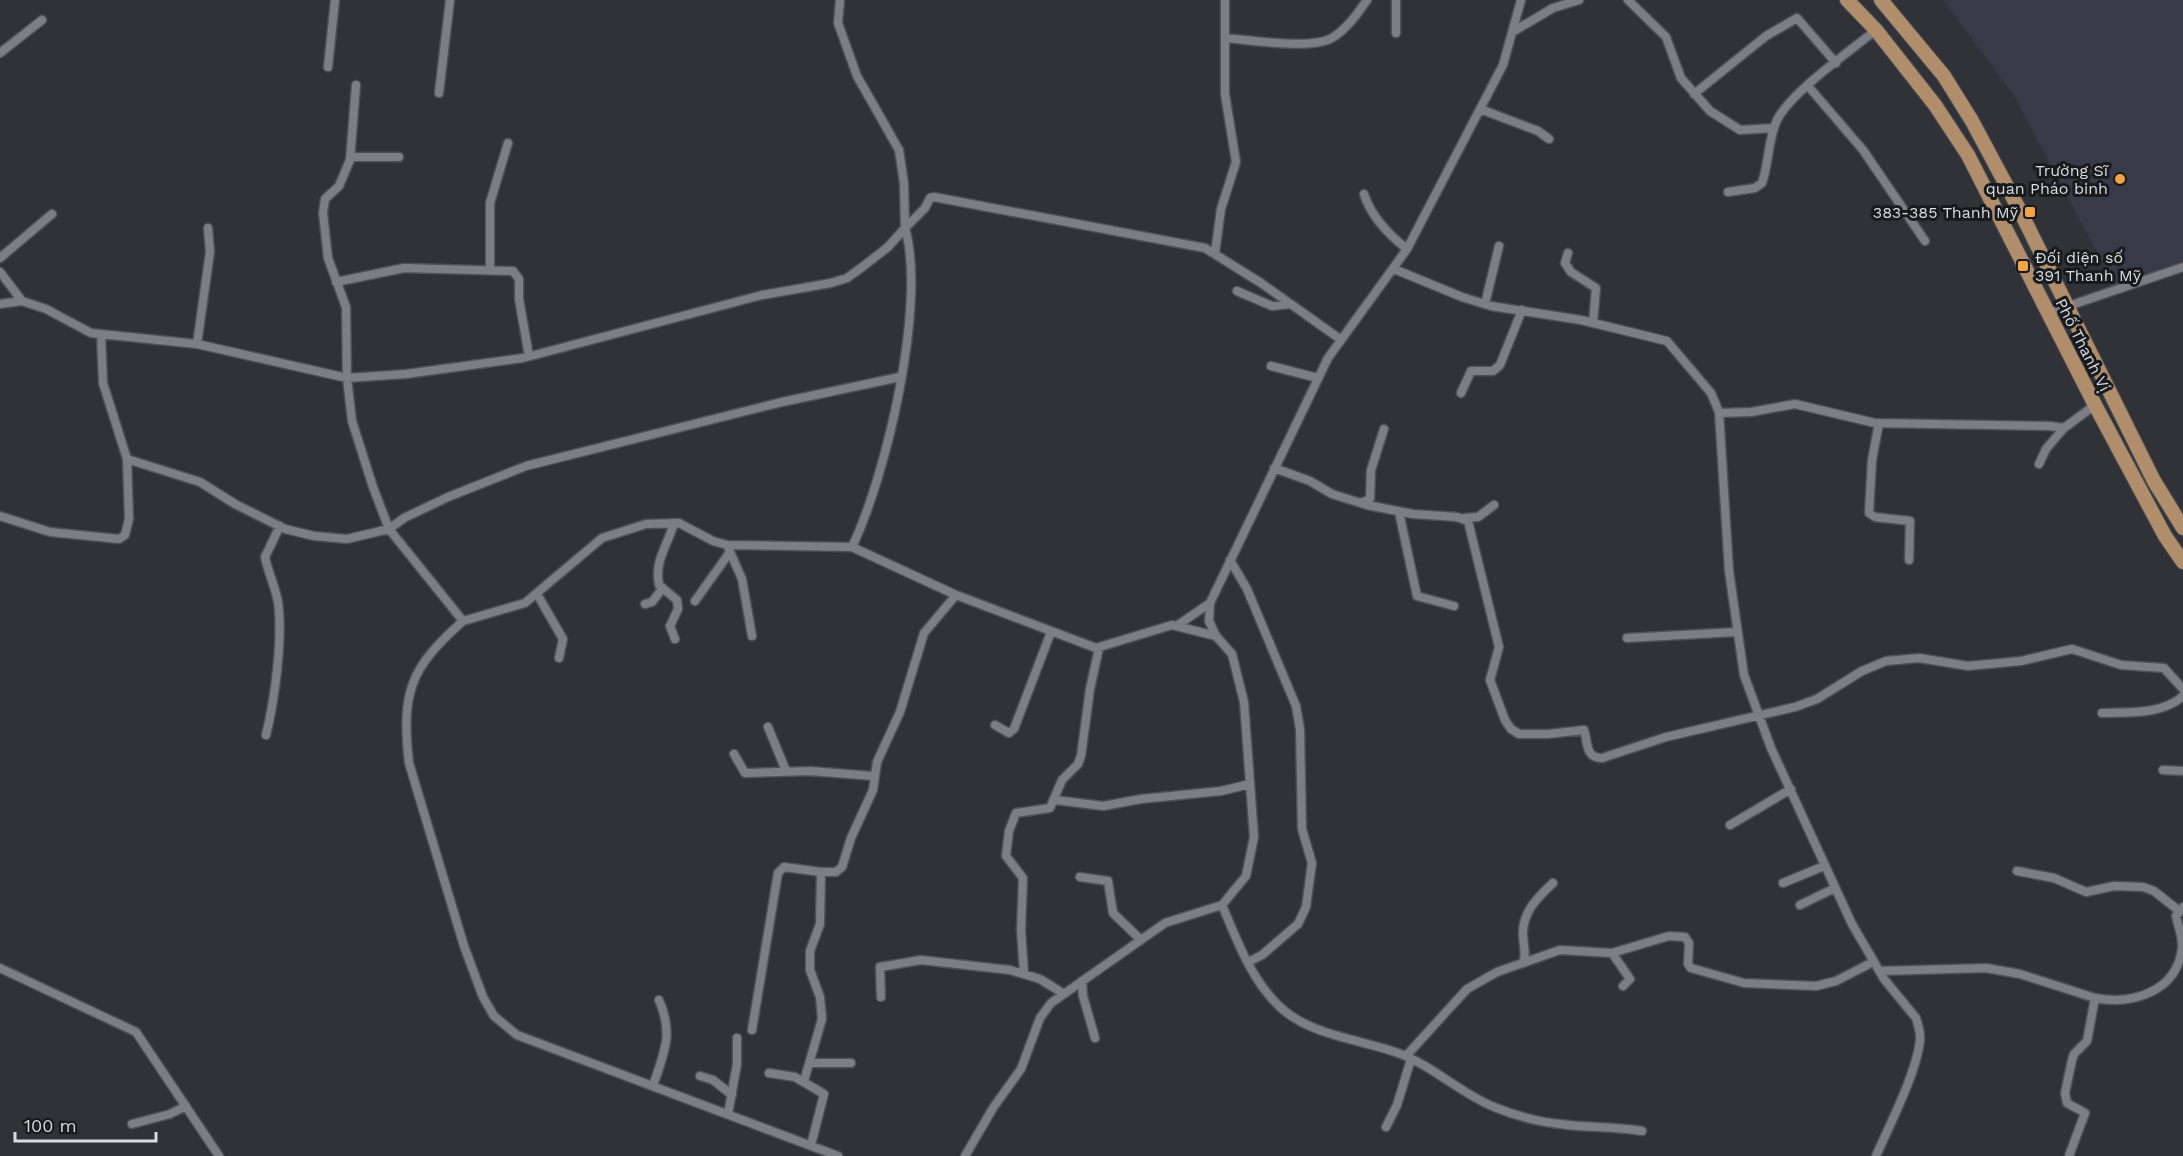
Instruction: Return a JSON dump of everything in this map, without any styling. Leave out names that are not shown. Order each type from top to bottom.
[{"type":"main road","name":"Phố Thanh Vị","points":[[1847,0],[1876,30],[1935,105],[1968,155],[2095,405],[2165,536],[2183,562]]},
{"type":"main road","name":"Phố Thanh Vị","points":[[1881,0],[1944,76],[1972,121],[2068,306],[2154,481],[2183,528]]},
{"type":"street","points":[[328,67],[335,0]]},
{"type":"street","points":[[439,93],[450,0]]},
{"type":"street","points":[[840,0],[838,24],[857,76],[899,150],[904,183],[905,228],[912,278],[900,377],[881,468],[852,548]]},
{"type":"street","points":[[1215,253],[1221,209],[1236,162],[1225,94],[1225,0]]},
{"type":"street","points":[[1225,38],[1307,43],[1331,39],[1347,25],[1368,0]]},
{"type":"street","points":[[1396,0],[1396,33]]},
{"type":"street","points":[[965,1156],[993,1108],[1021,1069],[1029,1053],[1040,1018],[1064,994],[1173,919],[1222,904],[1240,885],[1251,862],[1254,837],[1244,702],[1235,661],[1228,648],[1216,636],[1209,621],[1210,603],[1318,378],[1340,339],[1407,249],[1503,65],[1521,0]]},
{"type":"street","points":[[1514,31],[1553,8],[1579,0]]},
{"type":"street","points":[[1628,0],[1666,38],[1682,78],[1710,111],[1740,130],[1774,128]]},
{"type":"street","points":[[1694,94],[1757,42],[1797,18],[1836,63]]},
{"type":"street","points":[[0,53],[42,20]]},
{"type":"street","points":[[1728,192],[1755,188],[1762,183],[1767,169],[1774,128],[1783,111],[1808,86],[1876,30]]},
{"type":"street","points":[[356,85],[351,157],[339,186],[324,201],[328,258],[346,307],[347,378],[352,421],[389,529],[463,621]]},
{"type":"street","points":[[1808,86],[1863,150],[1925,241]]},
{"type":"street","points":[[1480,109],[1538,131],[1549,139]]},
{"type":"street","points":[[490,269],[490,203],[508,143]]},
{"type":"street","points":[[351,157],[399,157]]},
{"type":"street","points":[[1364,194],[1385,228],[1407,249]]},
{"type":"street","points":[[0,304],[22,301],[46,309],[73,326],[101,335],[197,345],[347,378],[406,374],[529,356],[762,295],[847,278],[888,247],[934,197],[1179,242],[1215,253],[1340,339]]},
{"type":"street","points":[[0,258],[52,214]]},
{"type":"street","points":[[197,345],[210,252],[208,228]]},
{"type":"street","points":[[1485,304],[1499,246]]},
{"type":"street","points":[[1568,253],[1565,263],[1571,272],[1596,288],[1593,323]]},
{"type":"street","points":[[2048,313],[2183,267]]},
{"type":"street","points":[[336,282],[396,269],[513,271],[518,277],[519,299],[529,356]]},
{"type":"street","points":[[1394,269],[1485,304],[1593,323],[1667,341],[1711,393],[1719,413],[1729,572],[1744,675],[1759,717],[1835,888],[1873,963],[1916,1018],[1920,1038],[1914,1064],[1876,1156]]},
{"type":"street","points":[[0,272],[22,301]]},
{"type":"street","points":[[1237,291],[1272,306],[1290,304]]},
{"type":"street","points":[[1461,393],[1471,371],[1493,371],[1500,365],[1522,310]]},
{"type":"street","points":[[0,516],[50,532],[120,539],[127,531],[129,519],[127,459],[103,383],[101,335]]},
{"type":"street","points":[[1271,366],[1318,378]]},
{"type":"street","points":[[127,459],[200,482],[277,531],[334,539],[347,538],[389,529],[411,514],[526,466],[782,402],[900,377]]},
{"type":"street","points":[[1719,413],[1734,414],[1801,405],[1879,423],[2064,428]]},
{"type":"street","points":[[2039,464],[2046,449],[2064,428],[2095,405]]},
{"type":"street","points":[[1879,423],[1872,460],[1869,513],[1875,517],[1910,520],[1909,560]]},
{"type":"street","points":[[1361,503],[1370,499],[1371,470],[1384,429]]},
{"type":"street","points":[[1274,468],[1361,503],[1399,512],[1464,518],[1478,517],[1494,505]]},
{"type":"street","points":[[1399,512],[1418,596],[1454,606]]},
{"type":"street","points":[[1464,518],[1471,529],[1499,648],[1490,680],[1511,729],[1519,734],[1532,735],[1584,730],[1591,756],[1602,758],[1666,737],[1759,717],[1817,699],[1874,666],[1906,658],[1968,666],[2021,661],[2072,649],[2121,665],[2164,668],[2183,689]]},
{"type":"street","points":[[674,523],[658,561],[659,585],[677,600],[678,609],[670,626],[675,639]]},
{"type":"street","points":[[838,1156],[517,1035],[494,1016],[483,997],[464,946],[409,764],[405,735],[411,684],[434,647],[463,621],[525,603],[602,538],[646,524],[674,523],[728,548],[852,548],[956,595],[1099,648],[1165,626],[1178,625],[1216,636]]},
{"type":"street","points":[[266,735],[275,693],[279,615],[278,602],[265,557],[277,531]]},
{"type":"street","points":[[695,601],[728,548]]},
{"type":"street","points":[[728,548],[742,579],[752,636]]},
{"type":"street","points":[[1230,560],[1255,607],[1296,706],[1300,729],[1302,829],[1312,863],[1306,907],[1299,924],[1262,955],[1248,962]]},
{"type":"street","points":[[645,604],[652,602],[663,588]]},
{"type":"street","points":[[537,594],[563,639],[559,658]]},
{"type":"street","points":[[752,1030],[778,873],[781,868],[787,867],[836,872],[842,867],[850,838],[873,790],[873,776],[900,712],[924,633],[956,595]]},
{"type":"street","points":[[1178,625],[1210,603]]},
{"type":"street","points":[[995,725],[1009,733],[1014,729],[1051,632]]},
{"type":"street","points":[[1627,638],[1736,632]]},
{"type":"street","points":[[1024,973],[1021,930],[1023,878],[1006,856],[1007,841],[1016,813],[1046,810],[1055,800],[1062,780],[1078,764],[1099,648]]},
{"type":"street","points":[[2102,713],[2146,711],[2170,705],[2183,696]]},
{"type":"street","points":[[768,727],[786,771]]},
{"type":"street","points":[[734,754],[745,773],[786,771],[873,776]]},
{"type":"street","points":[[2163,770],[2180,770],[2183,761]]},
{"type":"street","points":[[1055,800],[1103,806],[1141,799],[1204,794],[1250,784]]},
{"type":"street","points":[[1730,825],[1791,789]]},
{"type":"street","points":[[1783,883],[1824,866]]},
{"type":"street","points":[[1879,971],[1986,968],[2020,974],[2095,998],[2139,998],[2156,991],[2166,981],[2178,962],[2183,946],[2176,916],[2180,909],[2154,891],[2143,887],[2114,886],[2086,891],[2054,879],[2017,871]]},
{"type":"street","points":[[804,1081],[822,1020],[820,997],[810,970],[810,951],[820,924],[821,872]]},
{"type":"street","points":[[1080,877],[1108,880],[1113,913],[1141,940]]},
{"type":"street","points":[[1523,963],[1525,958],[1523,925],[1526,914],[1553,883]]},
{"type":"street","points":[[1800,905],[1835,888]]},
{"type":"street","points":[[1222,904],[1248,962],[1280,1007],[1300,1022],[1408,1058],[1484,1102],[1504,1110],[1557,1124],[1612,1126],[1642,1131]]},
{"type":"street","points":[[1386,1127],[1397,1105],[1408,1058],[1467,989],[1497,972],[1523,963],[1568,949],[1612,953],[1669,936],[1679,936],[1689,942],[1688,964],[1691,968],[1744,984],[1816,986],[1836,981],[1873,963]]},
{"type":"street","points":[[1612,953],[1630,979],[1623,986]]},
{"type":"street","points":[[881,997],[879,971],[886,964],[939,961],[1024,973],[1064,994]]},
{"type":"street","points":[[0,968],[136,1032],[219,1156]]},
{"type":"street","points":[[1083,981],[1083,996],[1095,1038]]},
{"type":"street","points":[[2069,1156],[2085,1113],[2067,1103],[2065,1093],[2074,1054],[2087,1041],[2095,998]]},
{"type":"street","points":[[653,1086],[668,1035],[668,1020],[659,1000]]},
{"type":"street","points":[[728,1114],[737,1064],[737,1038]]},
{"type":"street","points":[[810,1063],[851,1063]]},
{"type":"street","points":[[769,1073],[785,1073],[804,1081],[824,1094],[811,1145]]},
{"type":"street","points":[[700,1076],[713,1080],[732,1095]]},
{"type":"street","points":[[132,1124],[170,1114],[186,1106]]},
{"type":"shaded area","name":"Trường Sĩ quan Pháo binh","points":[[1943,0],[2183,0],[2183,264],[2109,287],[2110,277],[2013,94]]},
{"type":"place","name":"Trường Sĩ quan Pháo binh","points":[[2120,179]]},
{"type":"place","name":"383-385 Thanh Mỹ","points":[[2030,212]]},
{"type":"place","name":"Đối diện số 391 Thanh Mỹ","points":[[2023,266]]}]
